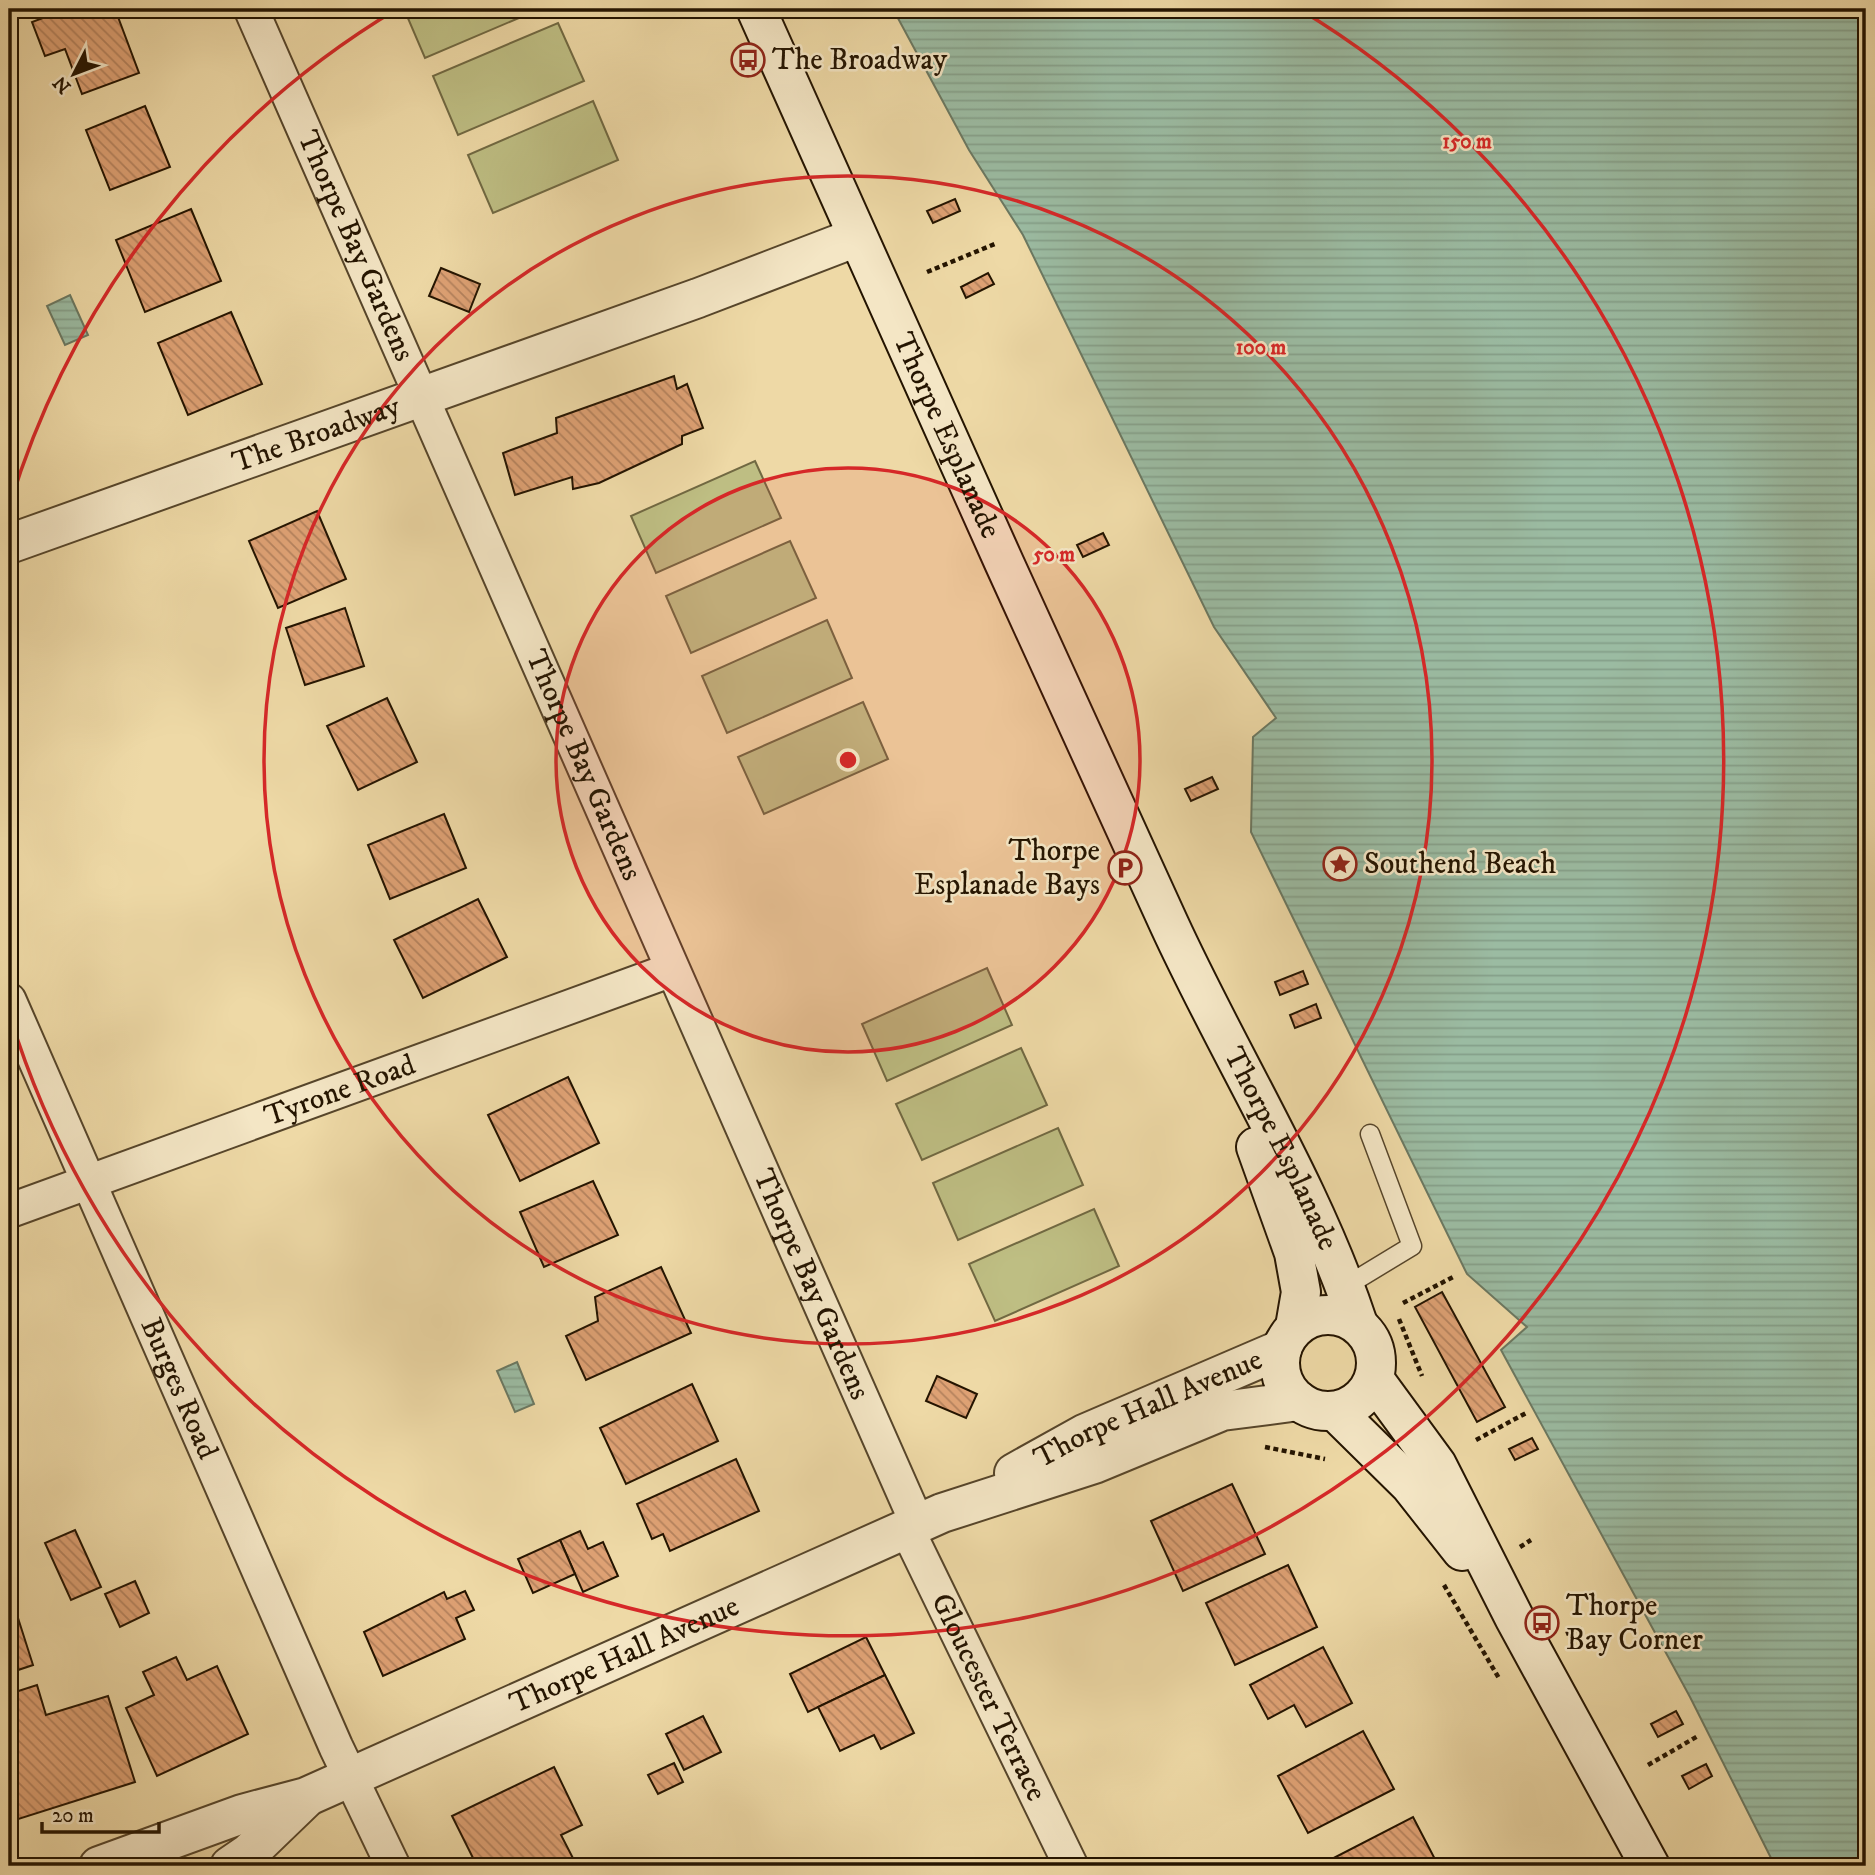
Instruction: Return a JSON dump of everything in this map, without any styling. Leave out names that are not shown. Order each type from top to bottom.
[{"type":"main road","name":"Thorpe Esplanade","points":[[756,9],[1193,977],[1304,1196],[1321,1320],[1280,1368],[1287,1387],[1299,1402]]},
{"type":"main road","name":"The Broadway","points":[[9,544],[698,298],[857,237]]},
{"type":"main road","name":"Thorpe Esplanade","points":[[1193,977],[1294,1253],[1301,1292],[1321,1320],[1375,1349],[1374,1379]]},
{"type":"main road","name":"Thorpe Hall Avenue","points":[[99,1866],[242,1814],[306,1797],[922,1521],[1084,1434],[1321,1320]]},
{"type":"main road","points":[[1299,1402],[1322,1411],[1335,1411],[1352,1405],[1365,1394],[1374,1379],[1437,1465],[1515,1619],[1650,1866]]},
{"type":"main road","name":"Thorpe Hall Avenue","points":[[922,1521],[1094,1464],[1222,1411],[1299,1402]]},
{"type":"main road","points":[[1335,1411],[1410,1485],[1515,1619]]},
{"type":"main road","name":"Thorpe Hall Avenue","points":[[229,1866],[249,1853],[306,1797]]},
{"type":"street","name":"Thorpe Bay Gardens","points":[[251,9],[422,395],[671,970],[922,1521]]},
{"type":"street","name":"Tyrone Road","points":[[9,1211],[671,970]]},
{"type":"street","name":"Burges Road","points":[[9,1000],[349,1777],[393,1866]]},
{"type":"street","name":"Gloucester Terrace","points":[[922,1521],[1071,1866]]},
{"type":"lane","points":[[1321,1320],[1412,1246],[1370,1134]]},
{"type":"path","points":[[927,272],[997,243]]},
{"type":"path","points":[[1403,1303],[1453,1278]]},
{"type":"path","points":[[1475,1440],[1528,1412]]},
{"type":"path","points":[[1258,1446],[1330,1460]]},
{"type":"path","points":[[1438,1576],[1507,1692]]},
{"type":"path","points":[[1648,1765],[1698,1736]]},
{"type":"green space","points":[[404,9],[540,9],[425,58]]},
{"type":"green space","points":[[558,23],[584,81],[458,135],[433,76]]},
{"type":"green space","points":[[593,101],[618,160],[493,213],[468,155]]},
{"type":"green space","points":[[755,461],[781,518],[656,573],[631,516]]},
{"type":"green space","points":[[790,541],[816,598],[691,653],[666,596]]},
{"type":"green space","points":[[827,620],[852,678],[727,733],[702,676]]},
{"type":"green space","points":[[863,702],[888,759],[764,814],[738,757]]},
{"type":"green space","points":[[987,968],[1012,1025],[887,1081],[862,1024]]},
{"type":"green space","points":[[1021,1048],[1047,1105],[922,1160],[896,1104]]},
{"type":"green space","points":[[1058,1128],[1083,1185],[958,1240],[933,1183]]},
{"type":"green space","points":[[1094,1209],[1119,1266],[995,1321],[969,1264]]},
{"type":"shaded area","points":[[893,9],[1866,9],[1866,1866],[1775,1866],[1690,1697],[1501,1350],[1527,1327],[1467,1274],[1251,832],[1253,737],[1276,718],[1214,627],[1023,235],[969,150]]},
{"type":"shaded area","points":[[70,295],[88,335],[65,345],[47,306]]},
{"type":"shaded area","points":[[517,1362],[534,1404],[515,1412],[497,1371]]},
{"type":"building","points":[[67,9],[115,9],[139,73],[82,94],[65,49],[45,56],[32,22]]},
{"type":"building","points":[[145,106],[170,167],[110,190],[86,130]]},
{"type":"building","points":[[955,199],[960,211],[933,223],[927,211]]},
{"type":"building","points":[[191,209],[221,281],[145,312],[116,240]]},
{"type":"building","points":[[441,268],[480,284],[469,312],[429,296]]},
{"type":"building","points":[[988,273],[994,284],[966,298],[961,287]]},
{"type":"building","points":[[231,312],[262,384],[188,415],[158,343]]},
{"type":"building","points":[[674,376],[677,389],[687,384],[703,428],[682,436],[682,444],[599,483],[573,489],[572,477],[515,495],[503,453],[557,433],[556,418]]},
{"type":"building","points":[[317,511],[346,579],[278,608],[249,541]]},
{"type":"building","points":[[1103,533],[1109,545],[1083,557],[1077,545]]},
{"type":"building","points":[[345,608],[364,666],[305,685],[286,628]]},
{"type":"building","points":[[387,698],[417,762],[358,790],[327,726]]},
{"type":"building","points":[[1212,777],[1218,789],[1191,801],[1185,789]]},
{"type":"building","points":[[444,814],[466,868],[390,899],[368,845]]},
{"type":"building","points":[[478,899],[507,957],[423,998],[394,940]]},
{"type":"building","points":[[1303,971],[1308,984],[1280,995],[1275,982]]},
{"type":"building","points":[[1316,1004],[1321,1018],[1295,1028],[1290,1015]]},
{"type":"building","points":[[568,1077],[599,1143],[520,1181],[488,1115]]},
{"type":"building","points":[[593,1181],[618,1235],[544,1267],[520,1212]]},
{"type":"building","points":[[661,1267],[691,1333],[586,1380],[566,1336],[598,1321],[595,1297]]},
{"type":"building","points":[[1442,1292],[1505,1407],[1477,1422],[1415,1307]]},
{"type":"building","points":[[937,1376],[977,1394],[966,1418],[926,1401]]},
{"type":"building","points":[[692,1384],[718,1441],[626,1484],[600,1428]]},
{"type":"building","points":[[1532,1438],[1538,1449],[1515,1460],[1509,1449]]},
{"type":"building","points":[[736,1459],[759,1511],[670,1551],[663,1534],[652,1539],[637,1504]]},
{"type":"building","points":[[1232,1484],[1265,1554],[1183,1591],[1151,1521]]},
{"type":"building","points":[[75,1530],[101,1587],[71,1600],[45,1543]]},
{"type":"building","points":[[580,1531],[588,1549],[603,1542],[618,1576],[583,1592],[560,1540]]},
{"type":"building","points":[[560,1540],[575,1574],[533,1593],[518,1559]]},
{"type":"building","points":[[1288,1565],[1317,1627],[1235,1665],[1206,1603]]},
{"type":"building","points":[[135,1581],[149,1613],[120,1627],[105,1594]]},
{"type":"building","points":[[465,1591],[474,1610],[456,1618],[465,1639],[383,1676],[364,1632],[444,1592],[447,1599]]},
{"type":"building","points":[[11,1596],[33,1665],[9,1673],[9,1597]]},
{"type":"building","points":[[866,1637],[885,1675],[808,1712],[790,1674]]},
{"type":"building","points":[[1323,1647],[1352,1703],[1306,1727],[1294,1705],[1268,1719],[1250,1685]]},
{"type":"building","points":[[176,1657],[187,1680],[217,1666],[248,1734],[157,1776],[126,1708],[154,1695],[143,1672]]},
{"type":"building","points":[[885,1675],[914,1733],[881,1749],[874,1735],[840,1751],[818,1707]]},
{"type":"building","points":[[37,1685],[46,1715],[108,1696],[135,1782],[9,1822],[9,1694]]},
{"type":"building","points":[[1676,1711],[1683,1724],[1658,1737],[1651,1724]]},
{"type":"building","points":[[703,1716],[721,1752],[684,1770],[666,1734]]},
{"type":"building","points":[[1363,1731],[1394,1789],[1308,1833],[1278,1776]]},
{"type":"building","points":[[674,1763],[683,1782],[658,1794],[648,1775]]},
{"type":"building","points":[[1706,1764],[1712,1776],[1689,1789],[1682,1776]]},
{"type":"building","points":[[554,1767],[582,1825],[561,1835],[577,1866],[477,1866],[452,1816]]},
{"type":"building","points":[[1413,1817],[1438,1865],[1323,1866],[1322,1864]]},
{"type":"place","name":"The Broadway","points":[[748,60]]},
{"type":"place","name":"Southend Beach","points":[[1340,864]]},
{"type":"place","name":"Thorpe Esplanade Bays","points":[[1125,868]]},
{"type":"place","name":"Thorpe Bay Corner","points":[[1542,1623]]}]
